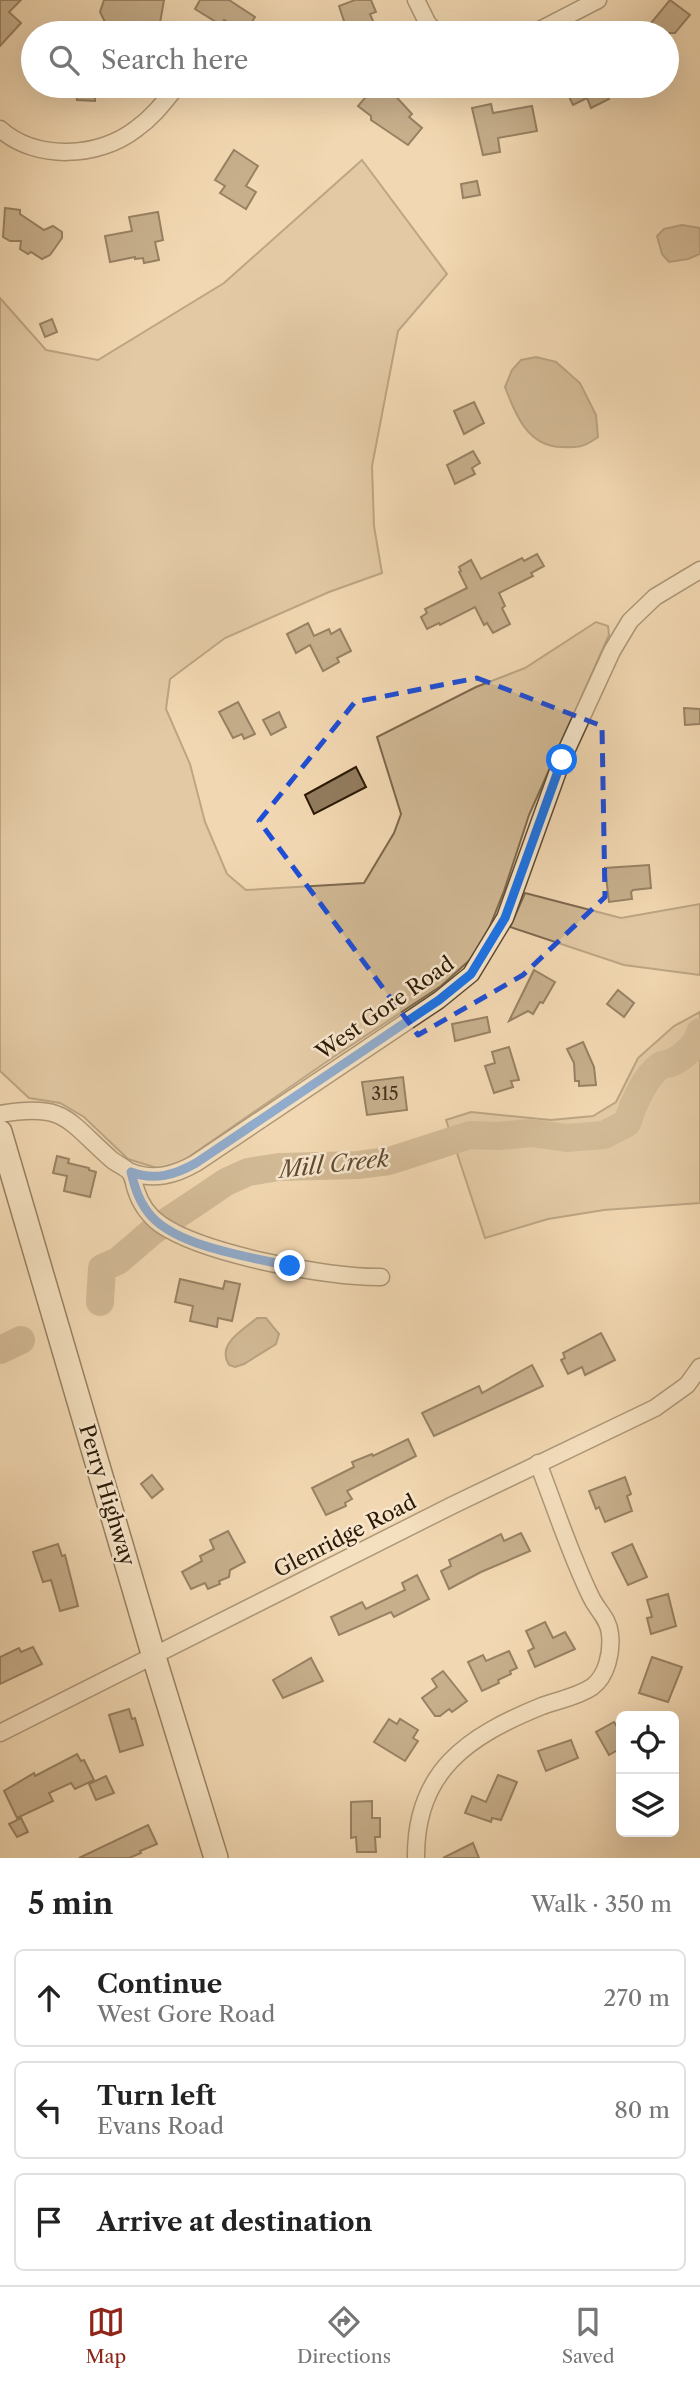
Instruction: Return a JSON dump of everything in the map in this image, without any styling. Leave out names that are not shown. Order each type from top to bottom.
[{"type":"main road","name":"Perry Highway","points":[[0,1132],[154,1657],[216,1858]]},
{"type":"street","points":[[416,0],[426,21]]},
{"type":"street","points":[[557,21],[598,0]]},
{"type":"street","points":[[0,129],[48,151],[70,153],[118,140],[155,113],[167,98]]},
{"type":"street","name":"West Gore Road","points":[[131,1172],[152,1178],[171,1174],[196,1163],[439,1000],[471,974],[505,918],[549,792],[612,651],[640,610],[655,597],[700,570]]},
{"type":"street","points":[[0,1114],[29,1109],[57,1114],[77,1127],[131,1172],[139,1198],[154,1220],[184,1238],[238,1254],[319,1272],[381,1277]]},
{"type":"street","name":"Glenridge Road","points":[[0,1733],[538,1463],[664,1403],[687,1385],[700,1368]]},
{"type":"street","points":[[416,1858],[419,1821],[425,1799],[432,1785],[458,1753],[480,1736],[537,1708],[593,1686],[610,1656],[609,1626],[592,1600],[538,1463]]},
{"type":"highlighted area","points":[[477,678],[602,726],[605,897],[523,975],[418,1035],[259,821],[355,702]]},
{"type":"shaded area","points":[[362,160],[447,274],[398,331],[372,466],[374,526],[382,573],[329,592],[225,638],[170,679],[166,709],[190,764],[205,822],[227,874],[246,890],[364,883],[394,833],[401,814],[377,737],[476,687],[525,668],[596,622],[608,626],[609,635],[529,815],[486,936],[473,957],[441,986],[183,1161],[160,1169],[128,1159],[84,1117],[60,1103],[29,1098],[0,1071],[0,298],[46,350],[98,360],[224,283]]},
{"type":"shaded area","points":[[682,225],[700,228],[700,254],[669,262],[662,254],[657,236],[664,229]]},
{"type":"shaded area","points":[[536,357],[556,362],[580,383],[596,415],[598,437],[577,447],[550,446],[524,427],[505,387],[512,370],[521,360]]},
{"type":"shaded area","points":[[525,893],[621,918],[700,904],[700,975],[624,965],[510,927]]},
{"type":"shaded area","points":[[700,1012],[700,1203],[604,1210],[548,1219],[485,1238],[446,1120],[471,1112],[551,1120],[593,1116],[616,1102],[638,1058],[674,1026]]},
{"type":"shaded area","points":[[257,1318],[266,1318],[279,1334],[276,1344],[244,1364],[235,1367],[229,1365],[226,1357],[228,1344]]},
{"type":"building","points":[[0,0],[21,0],[9,12],[21,23],[0,46]]},
{"type":"building","points":[[104,0],[164,0],[160,21],[104,21],[100,12]]},
{"type":"building","points":[[200,0],[229,0],[255,17],[252,21],[214,21],[195,9]]},
{"type":"building","points":[[355,0],[371,0],[376,12],[370,14],[373,21],[344,21],[339,6]]},
{"type":"building","points":[[670,0],[690,15],[679,28],[679,21],[653,21]]},
{"type":"building","points":[[77,98],[95,98],[95,101]]},
{"type":"building","points":[[365,98],[397,98],[412,114],[409,117],[422,128],[408,145],[371,120],[371,116],[358,106]]},
{"type":"building","points":[[570,98],[587,98],[573,105]]},
{"type":"building","points":[[587,98],[609,98],[609,99],[591,108]]},
{"type":"building","points":[[491,104],[493,113],[532,106],[537,131],[498,138],[500,152],[483,155],[472,108]]},
{"type":"building","points":[[234,150],[258,166],[246,186],[256,192],[246,209],[220,193],[225,186],[215,180]]},
{"type":"building","points":[[477,181],[480,195],[463,198],[461,184]]},
{"type":"building","points":[[5,208],[20,210],[20,214],[44,230],[53,226],[62,232],[62,238],[50,255],[42,259],[31,252],[28,254],[20,249],[21,241],[10,241],[3,237]]},
{"type":"building","points":[[158,212],[163,240],[155,242],[159,260],[144,263],[143,258],[135,257],[110,262],[105,236],[132,231],[129,217]]},
{"type":"building","points":[[52,319],[57,332],[45,337],[40,324]]},
{"type":"building","points":[[474,402],[484,423],[464,434],[454,411]]},
{"type":"building","points":[[473,451],[480,463],[472,468],[475,474],[455,484],[447,465]]},
{"type":"building","points":[[537,554],[544,566],[531,573],[533,576],[499,593],[505,606],[502,608],[510,624],[493,633],[487,623],[484,625],[475,607],[427,629],[421,617],[427,613],[425,609],[467,588],[459,567],[471,560],[481,579],[522,558],[524,561]]},
{"type":"building","points":[[308,623],[314,636],[329,629],[331,634],[340,629],[351,651],[337,658],[339,662],[323,671],[310,645],[296,653],[287,634]]},
{"type":"building","points":[[238,702],[255,734],[244,739],[242,734],[233,738],[219,712]]},
{"type":"building","points":[[684,708],[700,709],[700,724],[685,725]]},
{"type":"building","points":[[279,712],[286,727],[271,735],[263,720]]},
{"type":"building","points":[[356,767],[366,787],[314,814],[305,795]]},
{"type":"building","points":[[649,865],[651,888],[633,890],[632,899],[609,902],[605,868]]},
{"type":"building","points":[[534,970],[555,982],[533,1014],[528,1011],[509,1021]]},
{"type":"building","points":[[618,990],[634,1003],[624,1017],[607,1004]]},
{"type":"building","points":[[487,1017],[490,1032],[455,1041],[452,1024]]},
{"type":"building","points":[[583,1042],[594,1067],[596,1085],[579,1086],[579,1081],[575,1081],[574,1063],[567,1049]]},
{"type":"building","points":[[509,1047],[519,1080],[511,1081],[513,1087],[494,1093],[485,1066],[495,1063],[492,1052]]},
{"type":"building","points":[[403,1077],[407,1110],[367,1115],[362,1082]]},
{"type":"building","points":[[57,1156],[69,1159],[68,1163],[96,1172],[90,1197],[64,1191],[67,1176],[53,1173]]},
{"type":"building","points":[[180,1279],[223,1289],[225,1281],[240,1284],[232,1321],[218,1318],[217,1327],[190,1321],[193,1306],[175,1302]]},
{"type":"building","points":[[601,1333],[615,1360],[585,1375],[582,1367],[568,1374],[561,1360],[565,1358],[563,1353]]},
{"type":"building","points":[[532,1365],[543,1386],[434,1436],[422,1413],[479,1386],[482,1393]]},
{"type":"building","points":[[408,1439],[416,1456],[347,1491],[352,1499],[345,1503],[346,1506],[326,1515],[312,1488],[354,1467],[352,1462],[372,1454],[373,1456]]},
{"type":"building","points":[[152,1475],[163,1489],[152,1498],[141,1484]]},
{"type":"building","points":[[625,1477],[631,1494],[627,1496],[632,1511],[605,1522],[589,1491]]},
{"type":"building","points":[[228,1531],[245,1562],[230,1570],[229,1577],[219,1581],[220,1584],[208,1589],[205,1583],[191,1589],[182,1572],[202,1561],[200,1556],[214,1549],[210,1540]]},
{"type":"building","points":[[521,1533],[530,1551],[449,1589],[441,1571],[451,1566],[449,1560],[501,1534],[504,1541]]},
{"type":"building","points":[[58,1544],[62,1556],[65,1555],[78,1606],[60,1611],[51,1580],[43,1582],[33,1552]]},
{"type":"building","points":[[632,1544],[647,1577],[628,1585],[612,1553]]},
{"type":"building","points":[[417,1575],[429,1599],[394,1617],[391,1612],[339,1635],[331,1617],[362,1602],[366,1609],[405,1590],[402,1583]]},
{"type":"building","points":[[668,1594],[676,1626],[651,1634],[647,1618],[652,1617],[647,1600]]},
{"type":"building","points":[[545,1622],[553,1638],[565,1632],[575,1649],[535,1667],[528,1651],[534,1648],[526,1631]]},
{"type":"building","points":[[33,1647],[42,1664],[0,1684],[0,1657],[19,1648],[21,1652]]},
{"type":"building","points":[[509,1651],[517,1668],[498,1680],[499,1683],[482,1691],[468,1662],[483,1655],[486,1661]]},
{"type":"building","points":[[652,1657],[682,1667],[668,1702],[639,1693]]},
{"type":"building","points":[[311,1658],[323,1681],[283,1698],[273,1680]]},
{"type":"building","points":[[443,1671],[467,1701],[452,1712],[449,1709],[440,1716],[435,1716],[422,1698],[437,1687],[432,1679]]},
{"type":"building","points":[[129,1709],[132,1719],[135,1718],[143,1745],[120,1752],[109,1715]]},
{"type":"building","points":[[389,1719],[397,1724],[400,1719],[418,1730],[413,1738],[418,1741],[405,1761],[374,1742]]},
{"type":"building","points":[[614,1722],[616,1751],[609,1755],[596,1732]]},
{"type":"building","points":[[571,1740],[578,1758],[546,1771],[538,1751]]},
{"type":"building","points":[[77,1754],[81,1761],[84,1760],[94,1780],[75,1789],[71,1783],[49,1793],[53,1801],[17,1818],[4,1791],[34,1773],[35,1776]]},
{"type":"building","points":[[498,1775],[517,1782],[501,1820],[492,1818],[491,1822],[465,1813],[472,1796],[486,1802]]},
{"type":"building","points":[[106,1776],[114,1793],[96,1800],[89,1784]]},
{"type":"building","points":[[372,1801],[372,1818],[380,1818],[380,1837],[375,1837],[376,1852],[357,1852],[356,1837],[351,1838],[351,1802]]},
{"type":"building","points":[[21,1818],[28,1832],[17,1837],[9,1824]]},
{"type":"building","points":[[148,1825],[157,1844],[140,1851],[141,1853],[129,1858],[79,1858]]},
{"type":"building","points":[[473,1843],[479,1858],[443,1858]]},
{"type":"waterway","name":"Mill Creek","points":[[100,1302],[102,1268],[118,1261],[154,1230],[226,1182],[248,1172],[279,1167],[358,1165],[389,1161],[470,1135],[531,1133],[567,1138],[604,1135],[627,1123],[649,1077],[660,1066],[685,1054],[693,1046],[700,1032]]},
{"type":"waterway","name":"Mill Creek","points":[[0,1350],[21,1340]]},
{"type":"route","points":[[290,1266],[238,1254],[184,1238],[173,1232],[154,1220],[146,1209],[139,1198],[131,1172],[152,1178],[171,1174],[196,1163],[439,1000],[471,974],[505,918],[562,760]]}]
